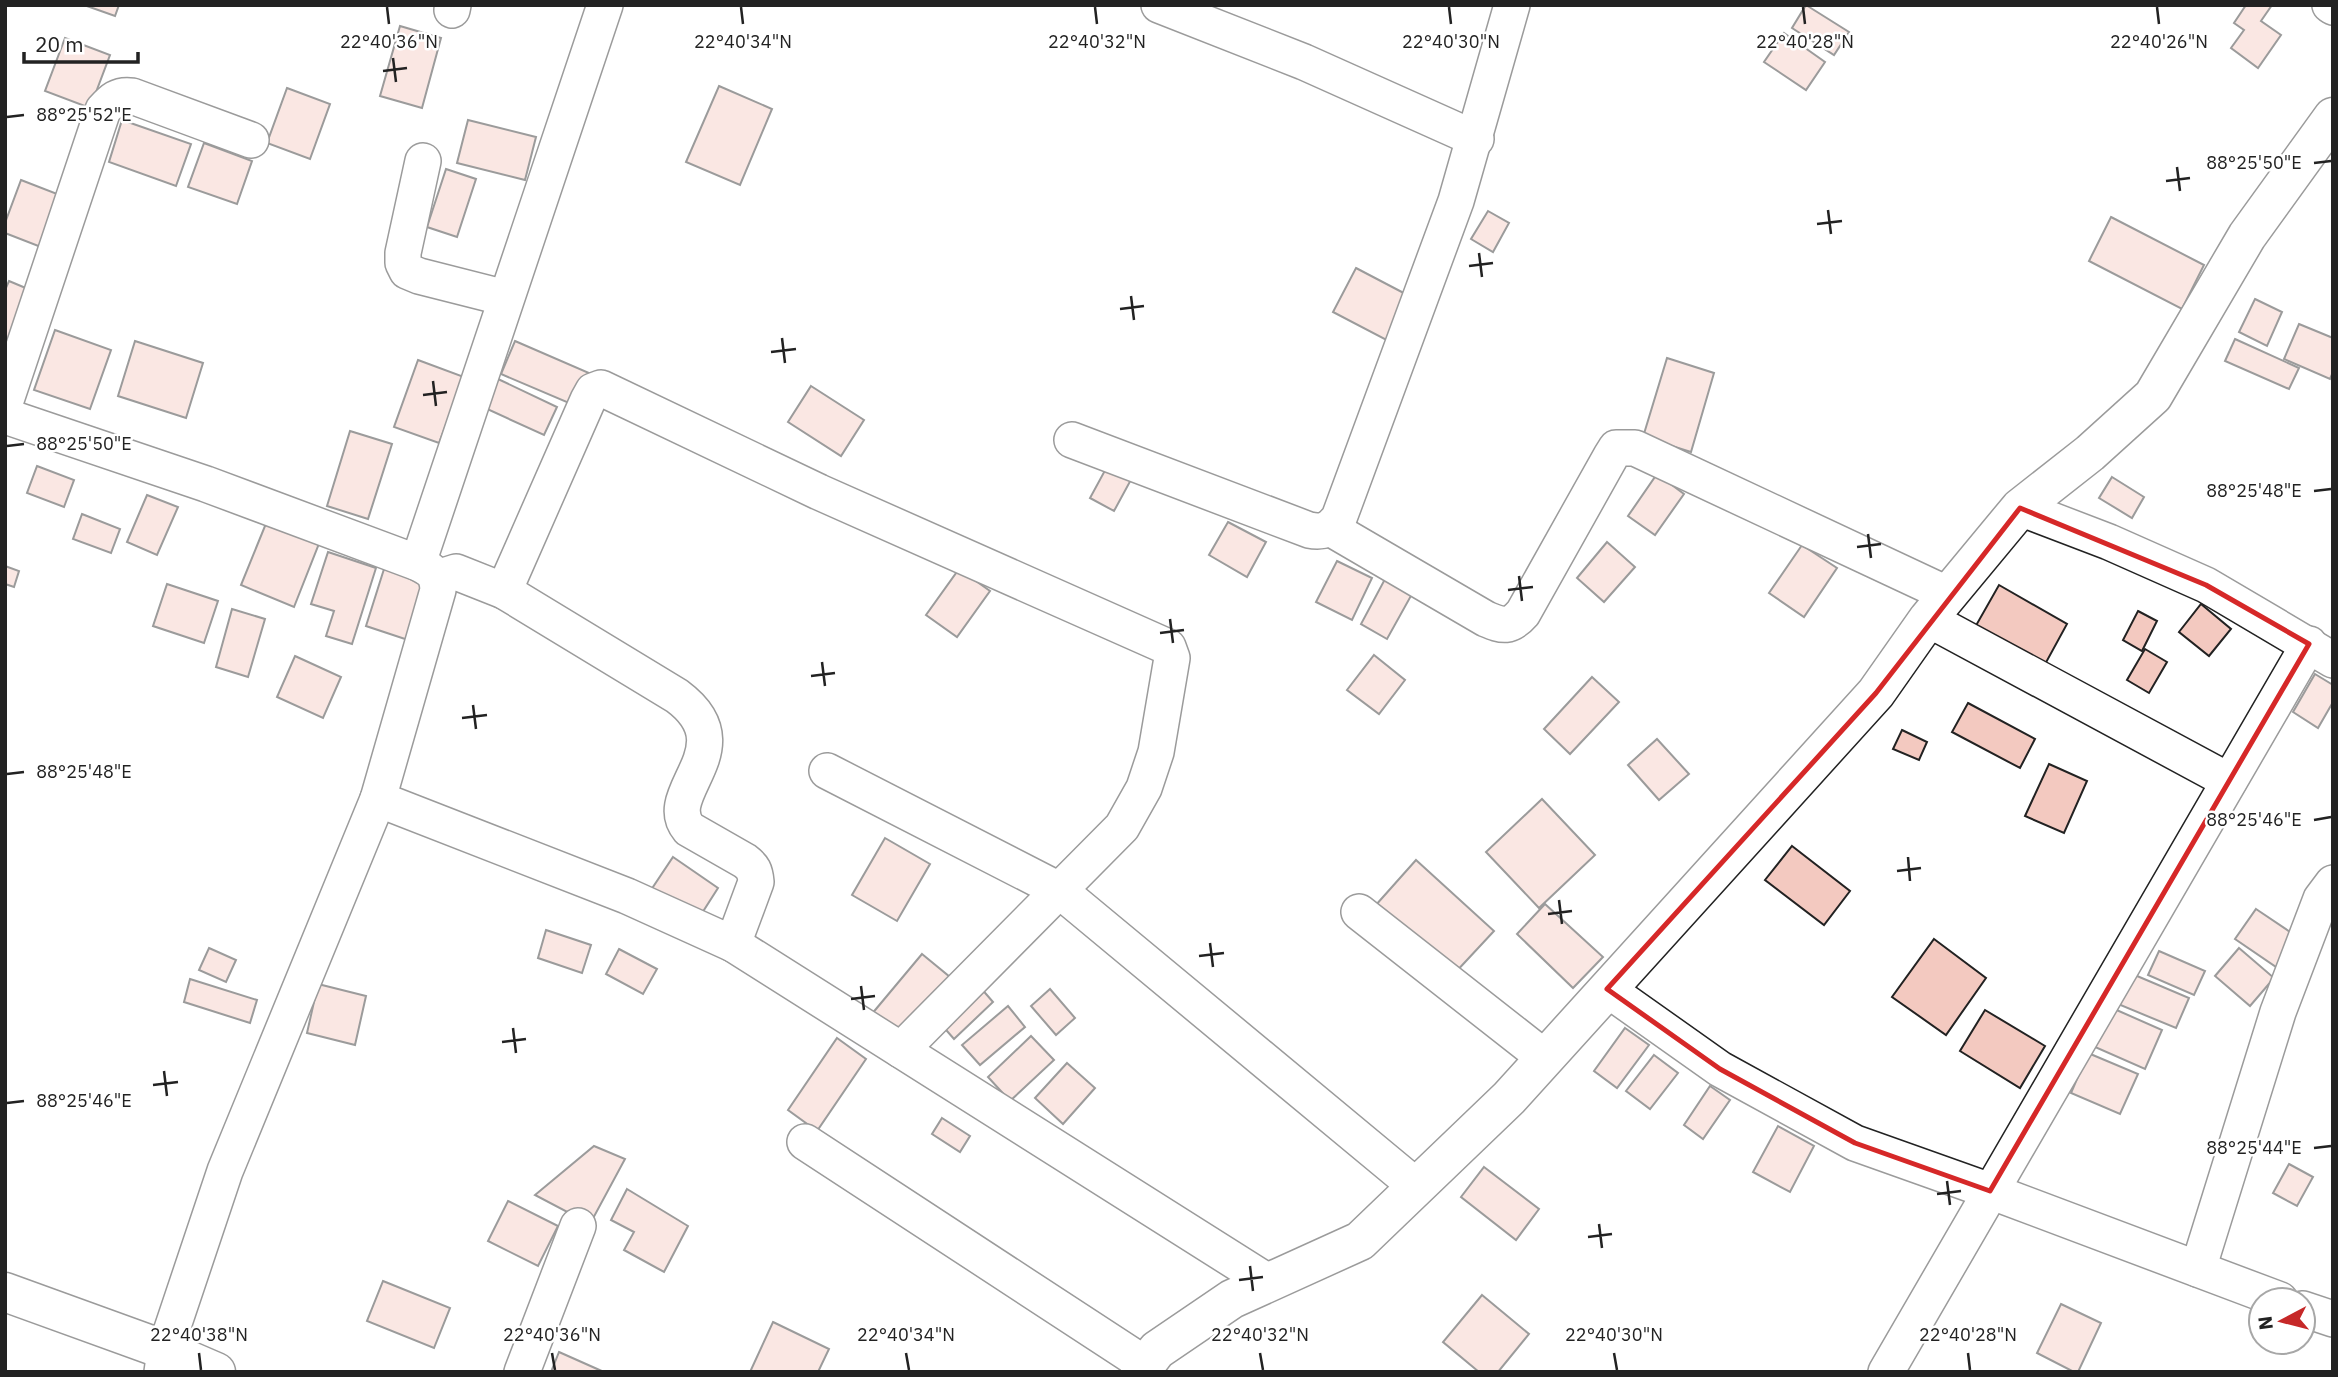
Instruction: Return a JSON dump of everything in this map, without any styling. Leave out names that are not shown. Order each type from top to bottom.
[{"type":"street","points":[[164,1361],[225,1171],[378,799],[438,590],[428,570],[506,298],[605,5]]},
{"type":"street","points":[[1159,5],[1304,62],[1476,139]]},
{"type":"street","points":[[1072,440],[1309,530],[1320,532],[1330,528],[1339,518],[1456,201],[1513,5]]},
{"type":"street","points":[[5,403],[103,110],[109,103],[115,97],[132,96],[251,139]]},
{"type":"street","points":[[805,1142],[1143,1368],[1157,1350],[1232,1298],[1360,1241],[1509,1098],[1876,693],[1939,607],[2020,508],[2090,453],[2153,396],[2247,236],[2326,140]]},
{"type":"street","points":[[423,161],[403,253],[403,263],[407,271],[506,298]]},
{"type":"street","points":[[504,591],[587,400],[593,391],[601,388],[819,492],[1168,646],[1172,658],[1156,752],[1144,788],[1122,827],[901,1050]]},
{"type":"street","points":[[5,416],[206,484],[428,570],[456,572],[504,591],[694,708],[702,724],[704,753],[681,808],[683,822],[689,829],[745,860],[755,873],[756,882],[733,944]]},
{"type":"street","points":[[1330,528],[1486,619],[1501,625],[1514,622],[1523,613],[1611,456],[1616,449],[1635,448],[1939,607],[2229,780]]},
{"type":"street","points":[[1886,1372],[2229,780],[2321,652],[2206,585],[2109,542],[2020,508]]},
{"type":"street","points":[[827,771],[1059,890],[1417,1186]]},
{"type":"street","points":[[378,799],[627,896],[733,944],[1268,1282]]},
{"type":"street","points":[[2198,1269],[2278,1012],[2321,899],[2333,883]]},
{"type":"street","points":[[1359,912],[1545,1058]]},
{"type":"street","points":[[1607,989],[1720,1069],[1855,1143],[2247,1288]]},
{"type":"street","points":[[522,1372],[578,1226]]},
{"type":"street","points":[[5,1292],[164,1361],[216,1372]]},
{"type":"highlighted area","points":[[2020,508],[2206,585],[2309,644],[1990,1191],[1855,1143],[1720,1069],[1607,989],[1876,693]]},
{"type":"building","points":[[84,5],[119,5],[115,16]]},
{"type":"building","points":[[1806,5],[1849,32],[1834,55],[1792,28]]},
{"type":"building","points":[[2246,5],[2272,5],[2261,21],[2281,35],[2258,68],[2231,48],[2244,30],[2234,23]]},
{"type":"building","points":[[400,26],[441,38],[422,108],[380,96]]},
{"type":"building","points":[[1784,33],[1825,62],[1806,90],[1764,62]]},
{"type":"building","points":[[65,38],[110,55],[90,108],[45,91]]},
{"type":"building","points":[[719,86],[772,109],[740,185],[686,162]]},
{"type":"building","points":[[287,88],[330,104],[310,159],[267,143]]},
{"type":"building","points":[[122,120],[191,144],[176,186],[109,162]]},
{"type":"building","points":[[468,120],[536,137],[525,180],[457,163]]},
{"type":"building","points":[[204,143],[252,161],[237,204],[188,187]]},
{"type":"building","points":[[446,169],[476,179],[457,237],[427,227]]},
{"type":"building","points":[[21,180],[65,197],[46,249],[5,233],[5,223]]},
{"type":"building","points":[[1488,211],[1509,223],[1493,252],[1471,239]]},
{"type":"building","points":[[2111,217],[2204,265],[2182,309],[2089,261]]},
{"type":"building","points":[[1356,268],[1419,301],[1396,345],[1333,312]]},
{"type":"building","points":[[9,281],[40,294],[5,356],[5,290]]},
{"type":"building","points":[[2255,299],[2282,312],[2267,346],[2239,332]]},
{"type":"building","points":[[2299,324],[2333,338],[2333,372],[2330,379],[2284,359]]},
{"type":"building","points":[[55,330],[111,350],[90,409],[34,390]]},
{"type":"building","points":[[2235,339],[2299,368],[2289,389],[2225,361]]},
{"type":"building","points":[[135,341],[203,363],[186,418],[118,396]]},
{"type":"building","points":[[515,341],[589,373],[576,406],[501,374]]},
{"type":"building","points":[[1667,358],[1714,373],[1691,452],[1643,437]]},
{"type":"building","points":[[418,360],[464,377],[439,443],[394,427]]},
{"type":"building","points":[[498,379],[557,407],[544,435],[485,408]]},
{"type":"building","points":[[811,386],[864,420],[841,456],[788,422]]},
{"type":"building","points":[[350,431],[392,444],[368,519],[327,506]]},
{"type":"building","points":[[1109,463],[1133,476],[1114,511],[1090,498]]},
{"type":"building","points":[[37,466],[74,480],[64,507],[27,493]]},
{"type":"building","points":[[1657,474],[1684,494],[1655,535],[1628,516]]},
{"type":"building","points":[[2112,477],[2144,497],[2132,518],[2099,498]]},
{"type":"building","points":[[147,495],[178,507],[157,555],[127,542]]},
{"type":"building","points":[[82,514],[120,529],[111,553],[73,539]]},
{"type":"building","points":[[267,521],[320,541],[294,607],[241,585]]},
{"type":"building","points":[[1228,522],[1266,542],[1247,577],[1209,555]]},
{"type":"building","points":[[1607,542],[1635,567],[1604,602],[1577,578]]},
{"type":"building","points":[[1802,545],[1837,568],[1804,617],[1769,593]]},
{"type":"building","points":[[328,552],[376,568],[352,644],[326,636],[334,611],[311,604]]},
{"type":"building","points":[[1337,561],[1372,578],[1352,620],[1316,602]]},
{"type":"building","points":[[5,566],[19,571],[14,587],[5,584]]},
{"type":"building","points":[[384,569],[429,584],[411,641],[366,626]]},
{"type":"building","points":[[959,569],[990,591],[957,637],[926,615]]},
{"type":"building","points":[[1385,579],[1412,594],[1387,639],[1361,624]]},
{"type":"building","points":[[167,584],[218,601],[204,643],[153,626]]},
{"type":"building","points":[[1999,585],[2067,624],[2043,668],[1974,629]]},
{"type":"building","points":[[2201,604],[2231,629],[2209,656],[2179,632]]},
{"type":"building","points":[[232,609],[265,619],[248,677],[216,667]]},
{"type":"building","points":[[2138,611],[2157,621],[2142,651],[2123,640]]},
{"type":"building","points":[[2145,649],[2167,662],[2149,693],[2127,680]]},
{"type":"building","points":[[1374,655],[1405,680],[1379,714],[1347,690]]},
{"type":"building","points":[[295,656],[341,677],[323,718],[277,697]]},
{"type":"building","points":[[2315,674],[2333,685],[2333,702],[2318,728],[2293,712]]},
{"type":"building","points":[[1592,677],[1619,702],[1570,754],[1544,729]]},
{"type":"building","points":[[1968,703],[2035,739],[2020,768],[1952,732]]},
{"type":"building","points":[[1902,730],[1927,742],[1919,760],[1893,749]]},
{"type":"building","points":[[1657,739],[1689,774],[1659,800],[1628,765]]},
{"type":"building","points":[[2049,764],[2087,781],[2064,833],[2025,816]]},
{"type":"building","points":[[1542,799],[1595,855],[1539,908],[1486,852]]},
{"type":"building","points":[[885,838],[930,864],[897,921],[852,895]]},
{"type":"building","points":[[1792,846],[1850,891],[1824,925],[1765,880]]},
{"type":"building","points":[[673,857],[718,888],[695,924],[649,893]]},
{"type":"building","points":[[1416,860],[1494,931],[1453,975],[1375,906]]},
{"type":"building","points":[[1545,904],[1603,957],[1573,988],[1517,934]]},
{"type":"building","points":[[2256,909],[2302,940],[2282,971],[2235,939]]},
{"type":"building","points":[[546,930],[591,945],[582,973],[538,958]]},
{"type":"building","points":[[1934,939],[1986,978],[1946,1035],[1892,997]]},
{"type":"building","points":[[209,948],[236,960],[226,982],[199,970]]},
{"type":"building","points":[[2239,948],[2274,978],[2250,1006],[2215,976]]},
{"type":"building","points":[[619,949],[657,969],[643,994],[606,974]]},
{"type":"building","points":[[2159,951],[2205,971],[2194,995],[2148,975]]},
{"type":"building","points":[[922,954],[956,982],[905,1044],[871,1015]]},
{"type":"building","points":[[2130,973],[2189,998],[2176,1028],[2118,1004]]},
{"type":"building","points":[[190,979],[257,1000],[250,1023],[184,1002]]},
{"type":"building","points":[[318,984],[366,996],[355,1045],[307,1033]]},
{"type":"building","points":[[980,987],[993,1002],[954,1039],[940,1023]]},
{"type":"building","points":[[1050,989],[1075,1018],[1056,1035],[1031,1006]]},
{"type":"building","points":[[1008,1006],[1025,1027],[980,1065],[962,1045]]},
{"type":"building","points":[[2112,1008],[2162,1030],[2145,1069],[2095,1047]]},
{"type":"building","points":[[1985,1010],[2045,1046],[2020,1088],[1960,1051]]},
{"type":"building","points":[[1625,1028],[1649,1045],[1617,1088],[1594,1071]]},
{"type":"building","points":[[1031,1036],[1054,1060],[1010,1101],[988,1077]]},
{"type":"building","points":[[837,1038],[866,1059],[817,1131],[788,1110]]},
{"type":"building","points":[[2088,1053],[2138,1074],[2120,1114],[2071,1093]]},
{"type":"building","points":[[1654,1055],[1678,1073],[1650,1109],[1626,1091]]},
{"type":"building","points":[[1067,1063],[1095,1088],[1063,1124],[1035,1098]]},
{"type":"building","points":[[1710,1086],[1730,1100],[1703,1139],[1684,1125]]},
{"type":"building","points":[[942,1118],[970,1136],[960,1152],[932,1134]]},
{"type":"building","points":[[1778,1126],[1814,1146],[1790,1192],[1753,1172]]},
{"type":"building","points":[[594,1146],[625,1159],[590,1224],[535,1195]]},
{"type":"building","points":[[2289,1164],[2313,1177],[2297,1206],[2273,1193]]},
{"type":"building","points":[[1484,1167],[1539,1209],[1516,1240],[1461,1197]]},
{"type":"building","points":[[627,1189],[688,1226],[664,1272],[624,1250],[634,1232],[611,1220]]},
{"type":"building","points":[[508,1201],[558,1226],[538,1266],[488,1241]]},
{"type":"building","points":[[383,1281],[450,1308],[434,1348],[367,1321]]},
{"type":"building","points":[[1482,1295],[1529,1334],[1498,1372],[1479,1372],[1443,1342]]},
{"type":"building","points":[[2061,1304],[2101,1323],[2078,1372],[2037,1353]]},
{"type":"building","points":[[773,1322],[829,1349],[818,1372],[750,1372]]},
{"type":"building","points":[[559,1352],[604,1372],[551,1372]]}]
